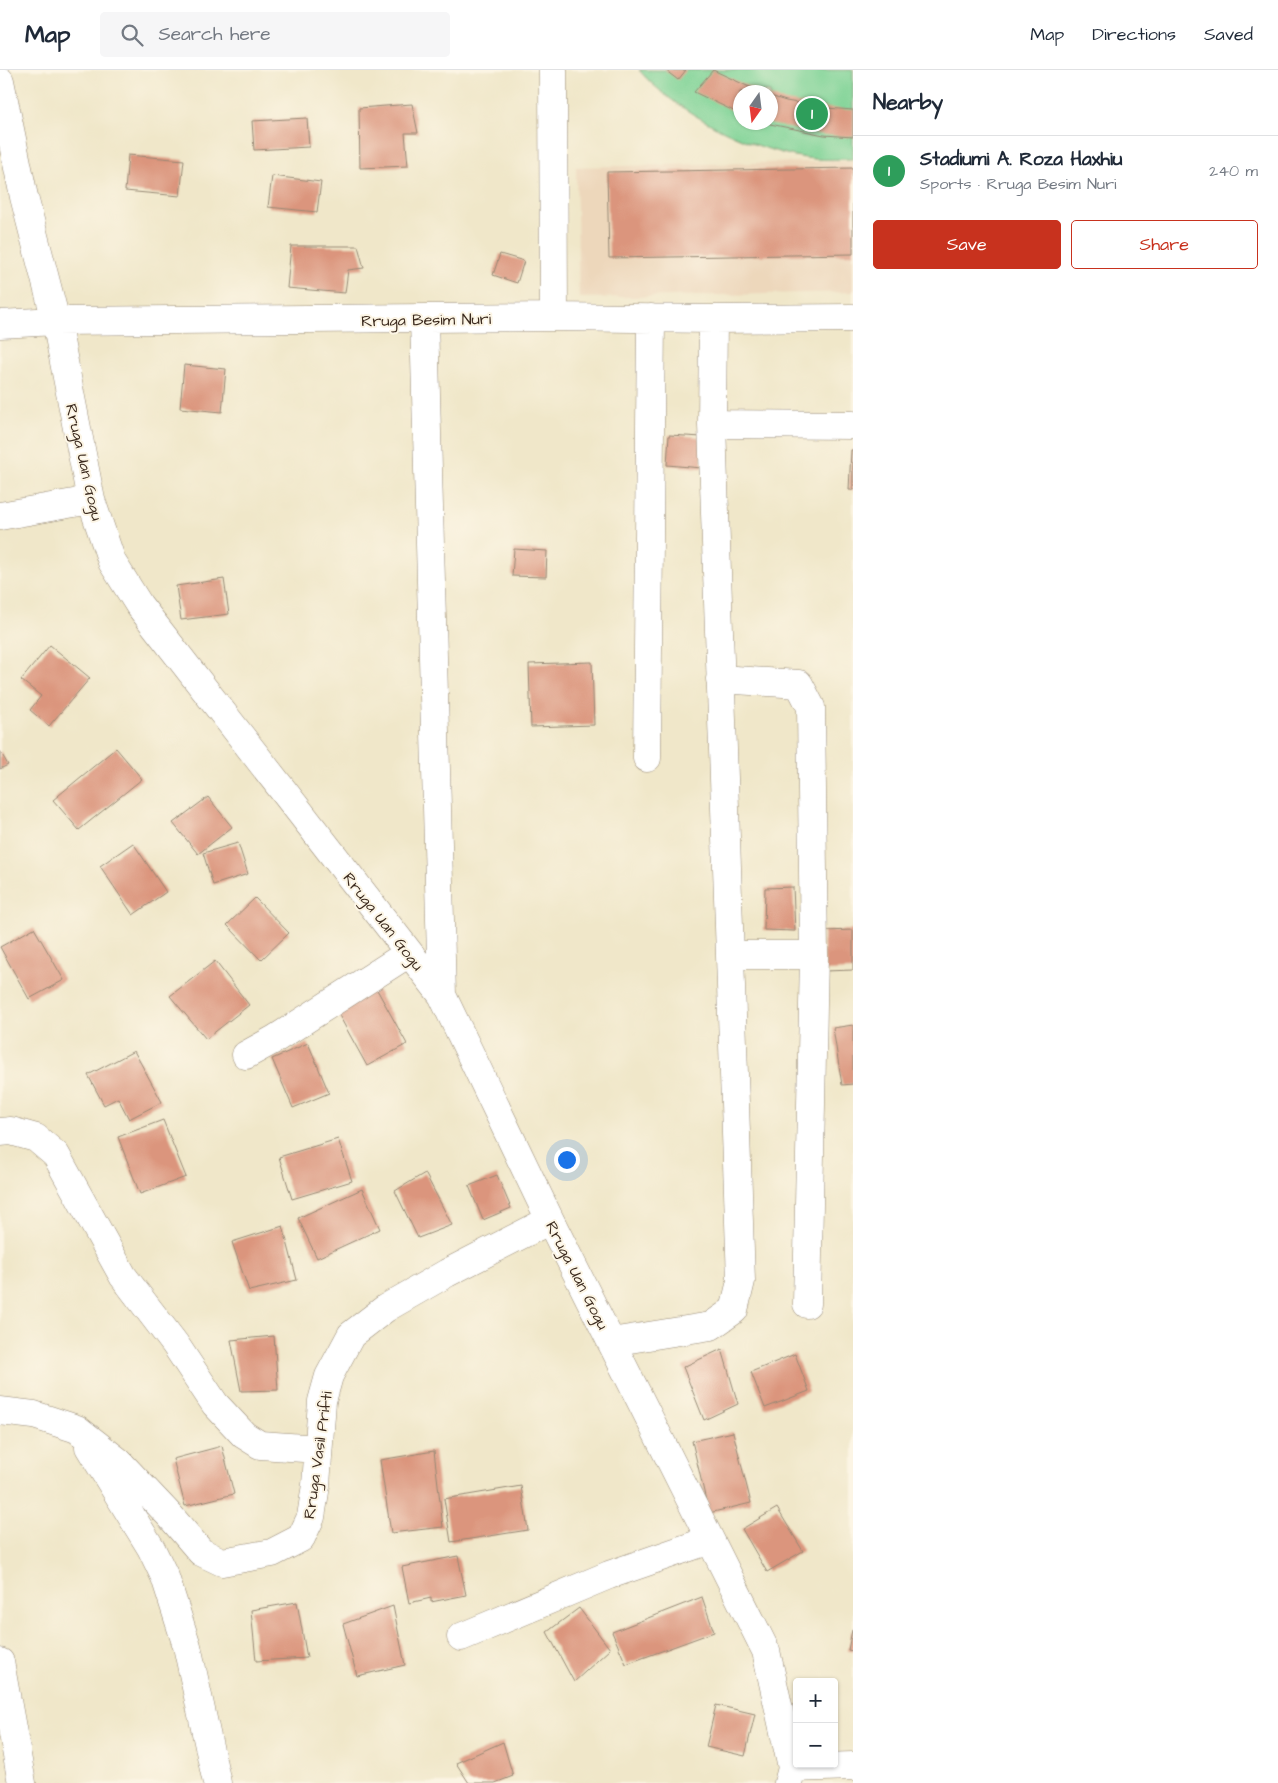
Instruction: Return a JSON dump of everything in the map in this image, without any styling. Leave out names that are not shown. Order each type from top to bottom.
[{"type":"street","points":[[553,70],[554,317]]},
{"type":"street","name":"Rruga Uan Gogu","points":[[0,81],[24,197],[56,321],[92,500],[112,562],[139,605],[442,995],[550,1220],[766,1651],[790,1775]]},
{"type":"street","name":"Rruga Besim Nuri","points":[[0,324],[56,321],[554,317],[853,318]]},
{"type":"street","points":[[646,758],[651,318]]},
{"type":"street","points":[[424,319],[442,995]]},
{"type":"street","points":[[611,1342],[711,1326],[734,1310],[740,1281],[712,424],[713,319]]},
{"type":"street","points":[[712,424],[853,425]]},
{"type":"street","points":[[0,516],[92,500]]},
{"type":"street","points":[[720,680],[799,684],[811,707],[814,955],[807,1304]]},
{"type":"street","points":[[246,1055],[275,1039],[409,953]]},
{"type":"street","points":[[730,955],[814,955]]},
{"type":"street","points":[[0,1132],[11,1131],[36,1138],[56,1155],[123,1276],[175,1344],[215,1404],[244,1435],[260,1445],[318,1449]]},
{"type":"street","name":"Rruga Vasil Prifti","points":[[0,1411],[34,1415],[77,1429],[119,1462],[201,1552],[222,1562],[272,1553],[301,1538],[311,1517],[322,1401],[328,1376],[351,1335],[386,1308],[550,1220]]},
{"type":"street","points":[[77,1429],[151,1548],[165,1577],[187,1646],[217,1783]]},
{"type":"street","points":[[462,1637],[609,1576],[710,1540]]},
{"type":"street","points":[[0,1662],[22,1783]]},
{"type":"street","points":[[790,1775],[853,1766]]},
{"type":"shaded area","points":[[853,161],[853,292],[579,298],[576,167]]},
{"type":"green space","points":[[639,70],[853,70],[853,159],[814,159],[792,156],[769,149],[719,129],[674,101]]},
{"type":"building","points":[[665,70],[686,70],[678,80]]},
{"type":"building","points":[[713,70],[745,85],[733,85],[733,111],[694,92]]},
{"type":"building","points":[[778,98],[827,108],[853,110],[853,137],[824,135],[778,126]]},
{"type":"building","points":[[412,104],[418,133],[405,133],[408,166],[360,168],[359,108]]},
{"type":"building","points":[[307,118],[309,147],[254,150],[252,121]]},
{"type":"building","points":[[128,155],[184,160],[180,196],[125,191]]},
{"type":"building","points":[[853,168],[853,254],[609,258],[607,172]]},
{"type":"building","points":[[272,176],[321,182],[317,212],[268,207]]},
{"type":"building","points":[[291,246],[358,246],[364,268],[348,270],[345,293],[287,288]]},
{"type":"building","points":[[500,254],[524,261],[517,283],[493,275]]},
{"type":"building","points":[[184,365],[226,369],[222,412],[180,408]]},
{"type":"building","points":[[669,435],[702,437],[702,468],[667,465]]},
{"type":"building","points":[[851,450],[853,450],[853,490],[849,490]]},
{"type":"building","points":[[514,549],[547,551],[546,577],[512,576]]},
{"type":"building","points":[[224,579],[229,614],[181,620],[176,586]]},
{"type":"building","points":[[50,645],[90,678],[49,726],[30,710],[41,696],[21,680]]},
{"type":"building","points":[[592,662],[594,725],[531,727],[529,664]]},
{"type":"building","points":[[116,748],[142,779],[79,830],[53,800]]},
{"type":"building","points":[[0,751],[8,765],[0,769]]},
{"type":"building","points":[[208,797],[232,827],[198,854],[173,823]]},
{"type":"building","points":[[133,843],[166,892],[133,915],[100,866]]},
{"type":"building","points":[[238,843],[248,874],[213,885],[203,853]]},
{"type":"building","points":[[793,887],[795,931],[764,930],[765,888]]},
{"type":"building","points":[[255,898],[289,933],[261,960],[227,925]]},
{"type":"building","points":[[34,928],[64,980],[29,999],[0,947]]},
{"type":"building","points":[[853,930],[853,970],[825,971],[823,931]]},
{"type":"building","points":[[215,961],[249,1005],[206,1039],[170,996]]},
{"type":"building","points":[[375,986],[407,1044],[367,1066],[335,1008]]},
{"type":"building","points":[[853,1025],[853,1084],[842,1085],[833,1028]]},
{"type":"building","points":[[308,1043],[329,1093],[293,1108],[272,1059]]},
{"type":"building","points":[[134,1051],[162,1102],[129,1119],[118,1098],[104,1105],[88,1075]]},
{"type":"building","points":[[163,1120],[186,1177],[140,1194],[118,1137]]},
{"type":"building","points":[[338,1139],[352,1181],[292,1199],[279,1157]]},
{"type":"building","points":[[425,1173],[452,1225],[418,1238],[395,1191]]},
{"type":"building","points":[[497,1175],[511,1208],[483,1220],[469,1186]]},
{"type":"building","points":[[362,1189],[380,1229],[317,1258],[298,1218]]},
{"type":"building","points":[[283,1226],[297,1280],[249,1291],[232,1242]]},
{"type":"building","points":[[274,1336],[278,1390],[241,1391],[231,1340]]},
{"type":"building","points":[[722,1349],[738,1404],[704,1420],[683,1367]]},
{"type":"building","points":[[795,1354],[809,1391],[765,1408],[751,1372]]},
{"type":"building","points":[[733,1432],[751,1503],[709,1513],[692,1441]]},
{"type":"building","points":[[222,1446],[234,1494],[185,1506],[173,1459]]},
{"type":"building","points":[[434,1451],[443,1527],[391,1533],[380,1460]]},
{"type":"building","points":[[521,1486],[528,1530],[451,1542],[444,1499]]},
{"type":"building","points":[[777,1508],[803,1551],[767,1572],[742,1529]]},
{"type":"building","points":[[458,1556],[466,1595],[431,1602],[431,1598],[409,1603],[402,1567]]},
{"type":"building","points":[[702,1597],[714,1632],[626,1664],[612,1632]]},
{"type":"building","points":[[297,1602],[307,1658],[256,1661],[251,1610]]},
{"type":"building","points":[[393,1606],[405,1665],[357,1676],[343,1624]]},
{"type":"building","points":[[579,1608],[610,1649],[574,1682],[547,1632]]},
{"type":"building","points":[[853,1630],[853,1651],[848,1650]]},
{"type":"building","points":[[716,1705],[755,1714],[745,1756],[706,1747]]},
{"type":"building","points":[[503,1742],[513,1776],[495,1783],[469,1783],[456,1763]]},
{"type":"place","name":"Stadiumi A. Roza Haxhiu","points":[[812,114]]}]
